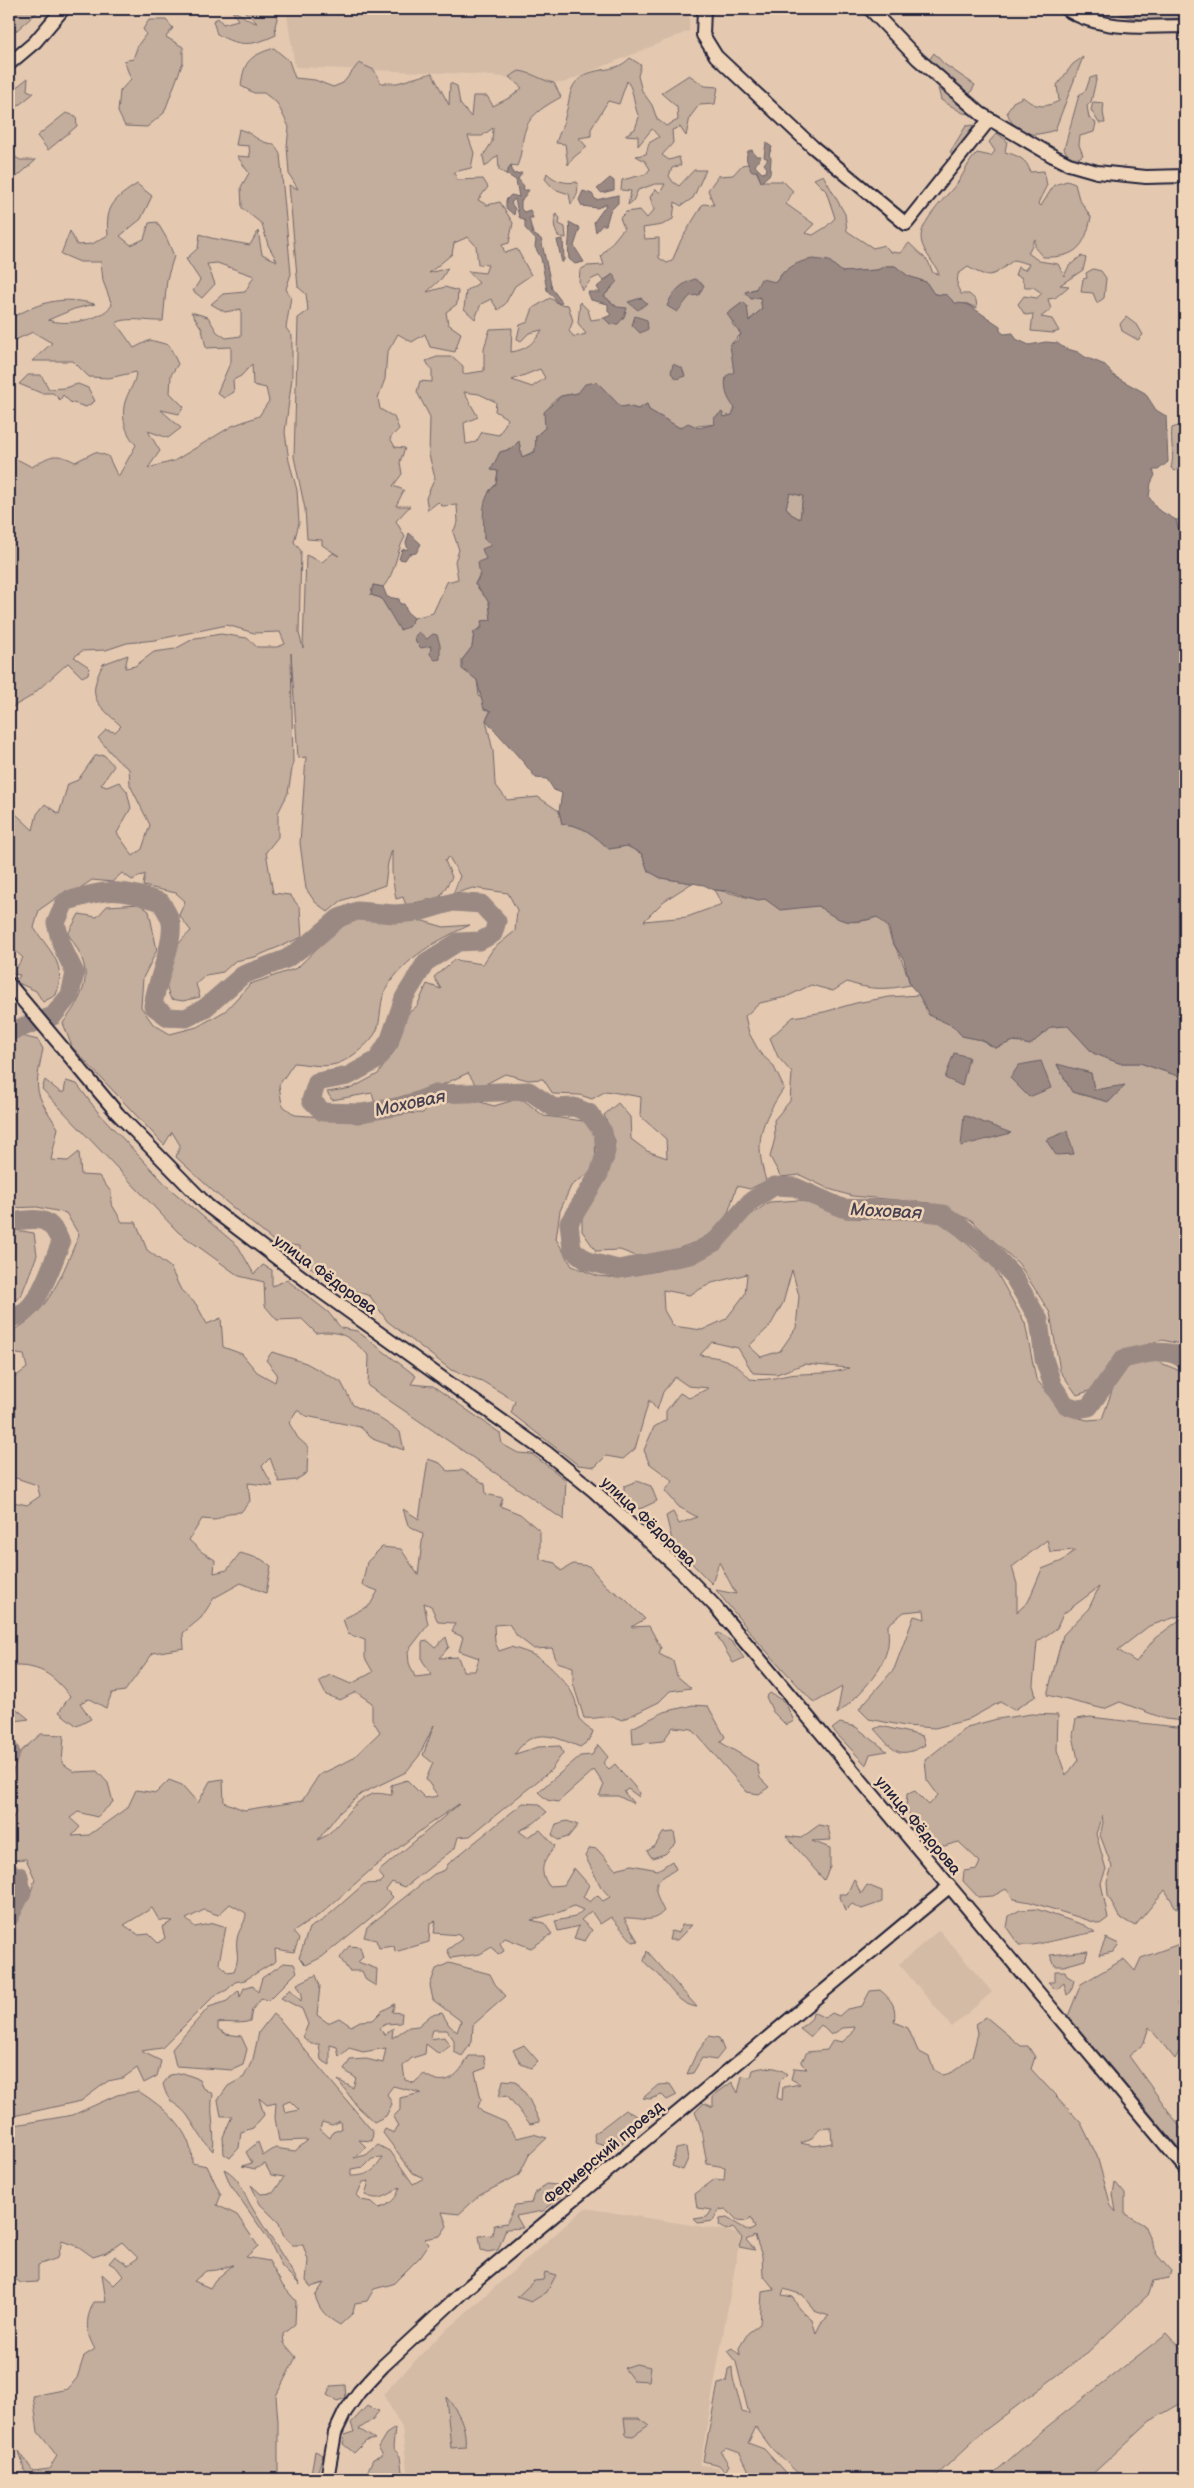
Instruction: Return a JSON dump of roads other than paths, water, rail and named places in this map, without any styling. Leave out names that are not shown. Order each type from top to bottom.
[{"type":"street","points":[[9,64],[35,42],[63,9]]},
{"type":"street","points":[[704,9],[703,36],[716,56],[813,147],[906,224],[989,120]]},
{"type":"street","points":[[870,9],[940,79],[989,120],[1069,164],[1096,172],[1146,177],[1185,176]]},
{"type":"street","points":[[1066,9],[1102,23],[1125,26],[1185,26]]},
{"type":"street","name":"улица Фёдорова","points":[[9,984],[118,1114],[208,1206],[319,1290],[547,1453],[638,1529],[714,1605],[1185,2168]]},
{"type":"street","name":"Фермерский проезд","points":[[327,2479],[335,2433],[345,2412],[359,2392],[383,2366],[506,2255],[949,1887]]},
{"type":"waterway","name":"Моховая","points":[[9,1032],[53,1016],[70,995],[75,973],[62,946],[56,923],[65,902],[79,897],[103,892],[123,892],[161,902],[170,920],[171,932],[153,1006],[168,1017],[186,1018],[205,1008],[243,975],[286,959],[312,941],[339,918],[357,911],[395,914],[419,912],[453,902],[481,904],[497,921],[493,934],[480,941],[458,942],[426,962],[404,998],[390,1039],[377,1060],[348,1076],[317,1082],[311,1100],[323,1112],[361,1113],[407,1105],[435,1094],[529,1091],[554,1108],[574,1107],[589,1113],[603,1132],[606,1151],[599,1174],[569,1223],[572,1249],[587,1261],[618,1269],[691,1255],[715,1242],[750,1202],[774,1186],[795,1187],[842,1208],[897,1209],[943,1214],[982,1242],[1012,1274],[1039,1320],[1044,1359],[1053,1386],[1066,1405],[1078,1409],[1089,1407],[1123,1359],[1155,1352],[1164,1352],[1172,1353],[1185,1361]]},
{"type":"waterway","name":"Моховая","points":[[9,1222],[35,1219],[47,1222],[61,1243],[48,1276],[36,1299],[19,1315],[9,1319]]},
{"type":"waterway","name":"Моховая","points":[[9,1749],[11,1753],[9,1756]]},
{"type":"waterway","name":"Моховая","points":[[9,1873],[19,1876],[22,1892],[9,1918]]}]
